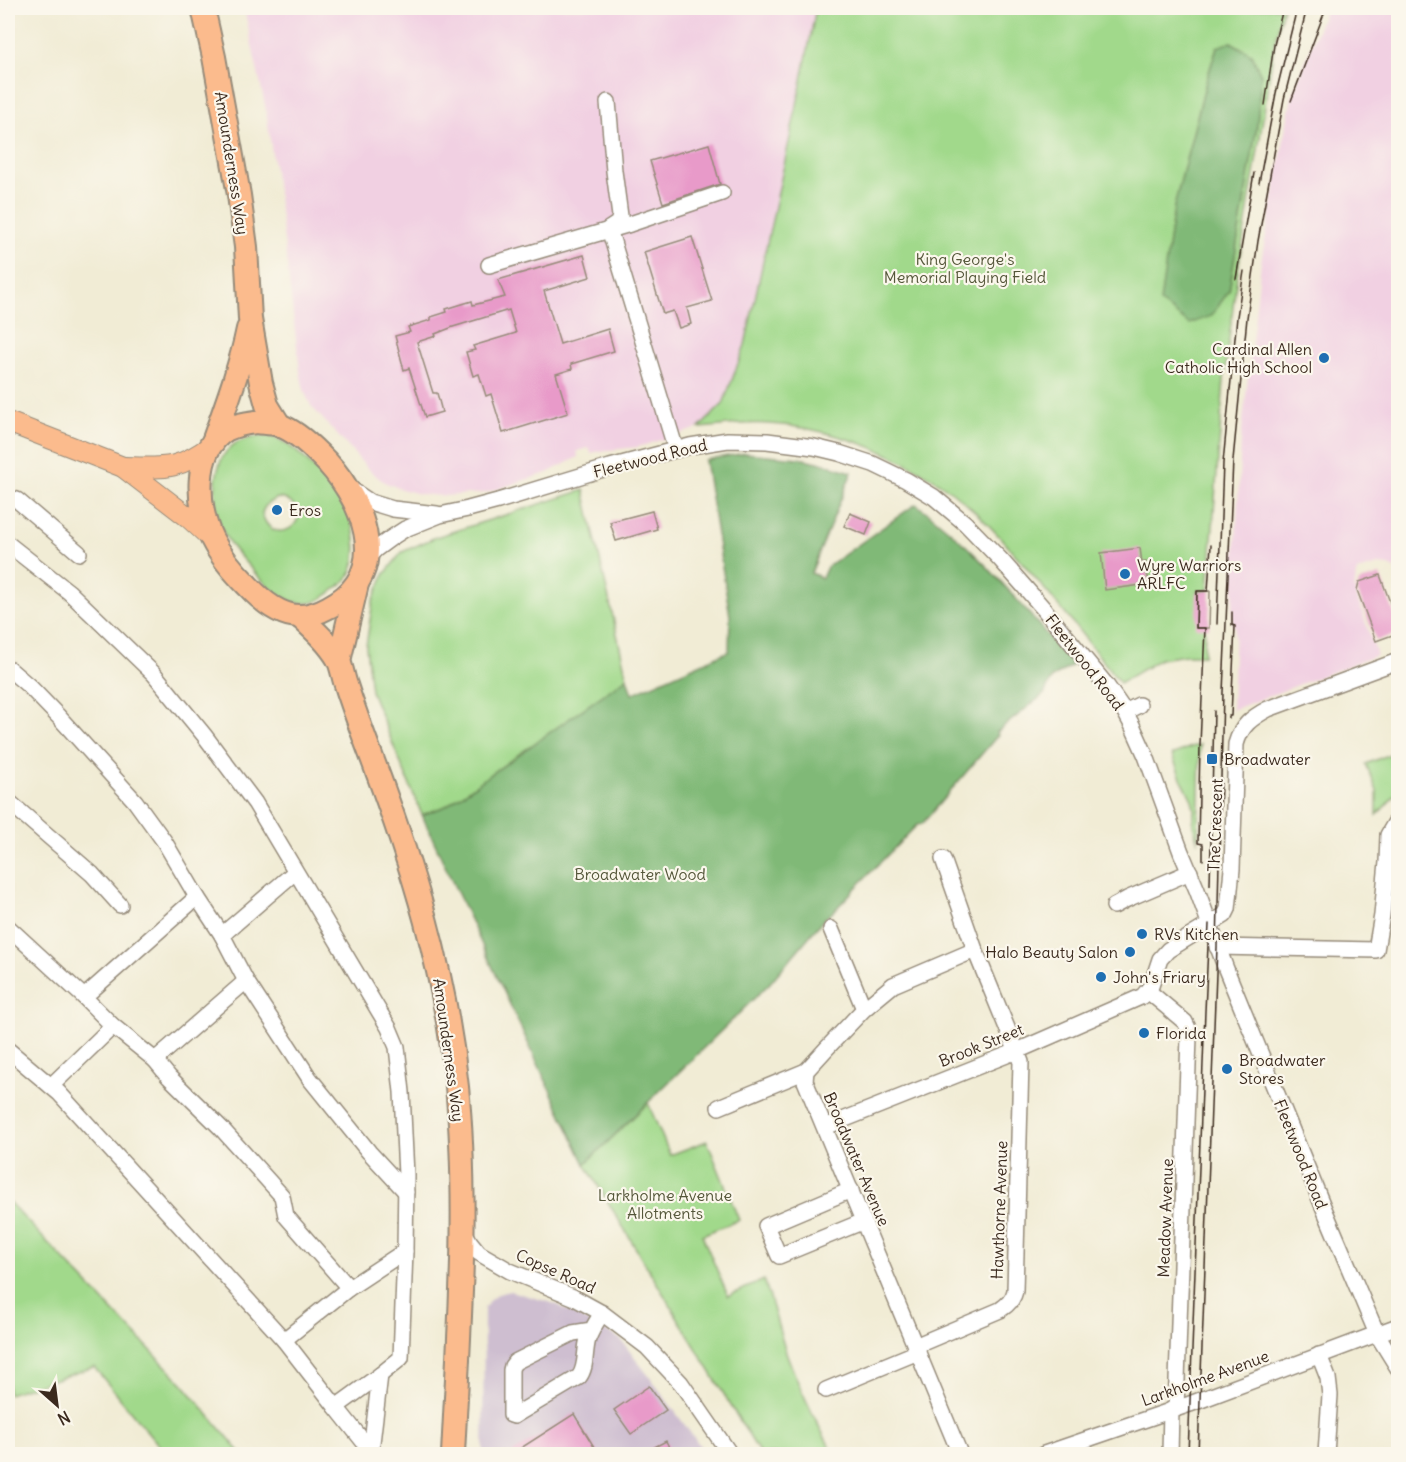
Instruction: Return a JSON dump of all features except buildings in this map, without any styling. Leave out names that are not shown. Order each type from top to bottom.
[{"type":"highway","name":"Amounderness Way","points":[[203,8],[239,195],[246,247],[250,319],[263,393],[280,426]]},
{"type":"highway","name":"Amounderness Way","points":[[213,443],[238,369],[250,319]]},
{"type":"highway","points":[[339,661],[357,584],[366,559],[367,543],[362,516],[356,502],[329,463],[303,438],[280,426],[256,422],[245,423],[226,430],[213,443],[204,460],[200,486],[203,511],[211,538],[229,566],[255,593],[274,608],[298,616],[332,606],[342,600],[357,584]]},
{"type":"highway","name":"Amounderness Way","points":[[298,616],[316,631],[339,661],[412,873],[435,954],[445,1003],[457,1088],[461,1138],[462,1228],[453,1455]]},
{"type":"main road","points":[[8,422],[123,467],[188,517],[211,538]]},
{"type":"main road","points":[[123,467],[172,466],[193,458],[213,443]]},
{"type":"street","points":[[608,102],[620,216],[618,223],[609,229]]},
{"type":"street","points":[[489,265],[630,224],[722,193]]},
{"type":"street","points":[[609,229],[676,450]]},
{"type":"street","name":"Fleetwood Road","points":[[366,559],[391,537],[440,515],[478,507],[610,467],[676,450],[728,440],[766,441],[814,447],[873,464],[934,497],[965,523],[1000,559],[1107,686],[1132,708],[1146,756],[1217,947],[1272,1084],[1377,1334],[1398,1368]]},
{"type":"street","name":"Fleetwood Road","points":[[347,486],[370,502],[393,509],[440,515]]},
{"type":"street","points":[[8,497],[17,500],[79,553]]},
{"type":"street","points":[[8,544],[69,591],[154,675],[204,735],[255,803],[389,1028],[397,1047],[402,1092],[406,1192],[401,1358],[336,1407]]},
{"type":"street","name":"The Crescent","points":[[1209,925],[1225,915],[1228,909],[1232,868],[1236,744],[1242,728],[1248,721],[1268,710],[1398,661]]},
{"type":"street","points":[[8,668],[51,708],[135,801],[164,841],[222,935],[246,981],[310,1079],[369,1152],[406,1192]]},
{"type":"street","points":[[8,801],[92,874],[120,905]]},
{"type":"street","points":[[1217,947],[1376,950],[1382,915],[1388,835],[1398,820]]},
{"type":"street","name":"Hawthorne Avenue","points":[[826,1390],[1000,1310],[1008,1304],[1015,1291],[1021,1062],[975,950],[943,860]]},
{"type":"street","points":[[222,935],[295,872]]},
{"type":"street","points":[[1114,906],[1190,873]]},
{"type":"street","points":[[84,998],[197,897]]},
{"type":"street","points":[[1148,991],[1160,959],[1168,950],[1209,925]]},
{"type":"street","points":[[8,927],[113,1026],[155,1060],[221,1128],[282,1196],[286,1216],[349,1288]]},
{"type":"street","points":[[831,929],[864,1009]]},
{"type":"street","points":[[719,1107],[806,1071],[864,1009],[893,985],[975,950]]},
{"type":"street","points":[[155,1060],[246,981]]},
{"type":"street","name":"Meadow Avenue","points":[[1148,991],[1185,1022],[1188,1028],[1189,1046],[1174,1409],[1170,1455]]},
{"type":"street","name":"Brook Street","points":[[825,1127],[1017,1051],[1137,999],[1148,991]]},
{"type":"street","points":[[51,1086],[113,1026]]},
{"type":"street","points":[[8,1050],[51,1086],[75,1111],[284,1340],[371,1451],[380,1375]]},
{"type":"street","name":"Broadwater Avenue","points":[[806,1071],[805,1081],[960,1455]]},
{"type":"street","points":[[851,1190],[766,1226],[779,1256],[864,1221]]},
{"type":"street","name":"Copse Road","points":[[462,1228],[479,1253],[494,1263],[573,1297],[602,1313],[647,1347],[681,1383],[729,1455]]},
{"type":"street","points":[[284,1340],[349,1288],[405,1251]]},
{"type":"street","points":[[592,1330],[573,1333],[515,1362],[511,1370],[511,1415],[517,1414],[579,1377],[583,1370],[588,1337],[602,1313]]},
{"type":"street","name":"Larkholme Avenue","points":[[1044,1455],[1398,1326]]},
{"type":"street","points":[[1320,1355],[1328,1378],[1330,1395],[1326,1455]]},
{"type":"shaded area","points":[[244,8],[816,8],[745,345],[723,404],[699,428],[638,447],[591,453],[589,448],[577,451],[578,457],[547,473],[485,493],[443,496],[420,494],[384,482],[369,470],[311,406],[304,391],[266,110]]},
{"type":"shaded area","name":"Cardinal Allen Catholic High School","points":[[1326,8],[1398,8],[1398,578],[1395,569],[1389,566],[1378,565],[1357,571],[1354,589],[1377,655],[1232,710],[1235,626],[1232,625],[1241,439],[1261,262],[1292,96]]},
{"type":"shaded area","points":[[510,1291],[556,1304],[620,1339],[706,1454],[483,1454],[484,1309],[498,1294]]},
{"type":"green space","name":"King George's Memorial Playing Field","points":[[816,8],[1241,8],[1251,10],[1283,8],[1274,45],[1237,276],[1224,379],[1208,591],[1197,591],[1205,628],[1204,655],[1160,659],[1120,683],[1054,600],[989,526],[954,493],[919,470],[871,447],[819,431],[766,424],[699,428],[723,404],[745,345]],"holes":[[[1217,47],[1261,75],[1257,125],[1229,291],[1174,207]]]},
{"type":"green space","points":[[1231,42],[1251,54],[1261,75],[1257,125],[1229,291],[1211,316],[1189,324],[1160,302],[1174,207],[1217,47]]},
{"type":"green space","points":[[267,436],[285,443],[308,462],[339,498],[351,521],[356,546],[352,570],[341,584],[315,601],[293,602],[272,590],[236,551],[221,527],[215,496],[217,473],[221,462],[225,453],[232,446],[246,439]],"holes":[[[278,498],[291,503],[298,514],[297,521],[287,530],[272,529],[266,523],[262,513],[268,503]]]},
{"type":"green space","name":"Broadwater Wood","points":[[745,453],[799,458],[852,472],[811,573],[822,578],[827,567],[916,504],[980,559],[1073,665],[1052,678],[1044,694],[997,732],[998,735],[922,824],[917,825],[824,919],[769,984],[585,1164],[422,815],[446,806],[627,678],[632,694],[729,651],[730,616],[705,460]]},
{"type":"green space","points":[[584,490],[627,678],[446,806],[422,815],[371,691],[366,646],[373,601],[384,575],[402,552],[436,537]]},
{"type":"green space","points":[[1200,745],[1198,843],[1193,825],[1192,800],[1172,755]]},
{"type":"green space","points":[[1398,751],[1398,792],[1377,815],[1377,791],[1366,764]]},
{"type":"green space","name":"Larkholme Avenue Allotments","points":[[648,1103],[670,1155],[707,1141],[739,1220],[702,1235],[728,1296],[764,1280],[791,1365],[834,1454],[760,1454],[585,1164]]},
{"type":"green space","points":[[8,1201],[182,1383],[242,1454],[166,1454],[94,1367],[8,1394]]},
{"type":"tram line","points":[[1265,105],[1274,45],[1283,8]]},
{"type":"tram line","points":[[1259,183],[1276,93],[1297,8]]},
{"type":"tram line","points":[[1198,1454],[1217,947],[1223,692],[1233,460],[1247,318],[1258,241],[1284,99],[1307,8]]},
{"type":"tram line","points":[[1291,101],[1326,8]]},
{"type":"tram line","points":[[1236,279],[1254,173]]},
{"type":"tram line","points":[[1217,624],[1223,463],[1237,317],[1244,271]]},
{"type":"tram line","points":[[1203,860],[1203,844],[1198,843],[1205,628],[1196,628],[1197,591],[1208,591],[1211,545]]},
{"type":"tram line","points":[[1229,718],[1231,716],[1235,626],[1232,625],[1232,612]]},
{"type":"tram line","points":[[1210,885],[1214,711]]},
{"type":"tram line","points":[[1188,1454],[1209,924]]},
{"type":"place","name":"Cardinal Allen Catholic High School","points":[[1324,358]]},
{"type":"place","name":"Eros","points":[[277,510]]},
{"type":"place","name":"Wyre Warriors ARLFC","points":[[1125,574]]},
{"type":"place","name":"Broadwater","points":[[1212,759]]},
{"type":"place","name":"RVs Kitchen","points":[[1142,934]]},
{"type":"place","name":"Halo Beauty Salon","points":[[1130,952]]},
{"type":"place","name":"John's Friary","points":[[1101,977]]},
{"type":"place","name":"Florida","points":[[1144,1033]]},
{"type":"place","name":"Broadwater Stores","points":[[1227,1069]]}]
